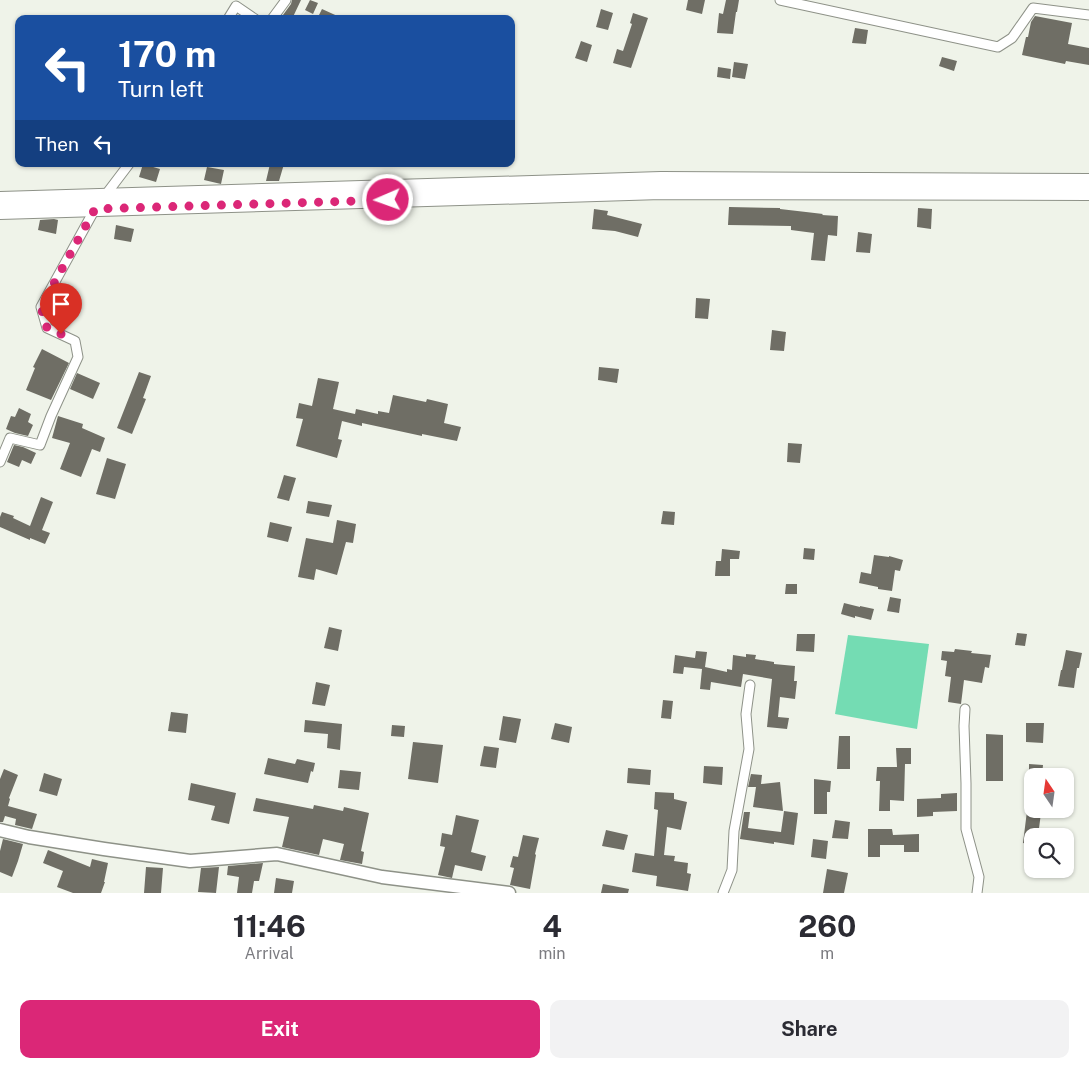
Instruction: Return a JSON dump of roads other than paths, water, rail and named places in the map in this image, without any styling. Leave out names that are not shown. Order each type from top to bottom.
[{"type":"main road","points":[[0,199],[661,179],[1089,181]]},
{"type":"main road","points":[[0,212],[661,192],[1089,193]]},
{"type":"street","points":[[275,15],[286,0]]},
{"type":"street","points":[[780,0],[998,47],[1012,38],[1033,8],[1089,15]]},
{"type":"street","points":[[230,15],[236,6],[249,15]]},
{"type":"street","points":[[0,462],[10,438],[40,445],[78,357],[75,340],[47,328],[41,307],[95,209],[127,167]]},
{"type":"street","points":[[723,893],[732,870],[734,831],[749,749],[746,714],[750,685]]},
{"type":"street","points":[[965,709],[966,829],[979,876],[977,893]]},
{"type":"street","points":[[0,830],[94,848],[190,861],[277,854],[382,876],[509,893]]}]
